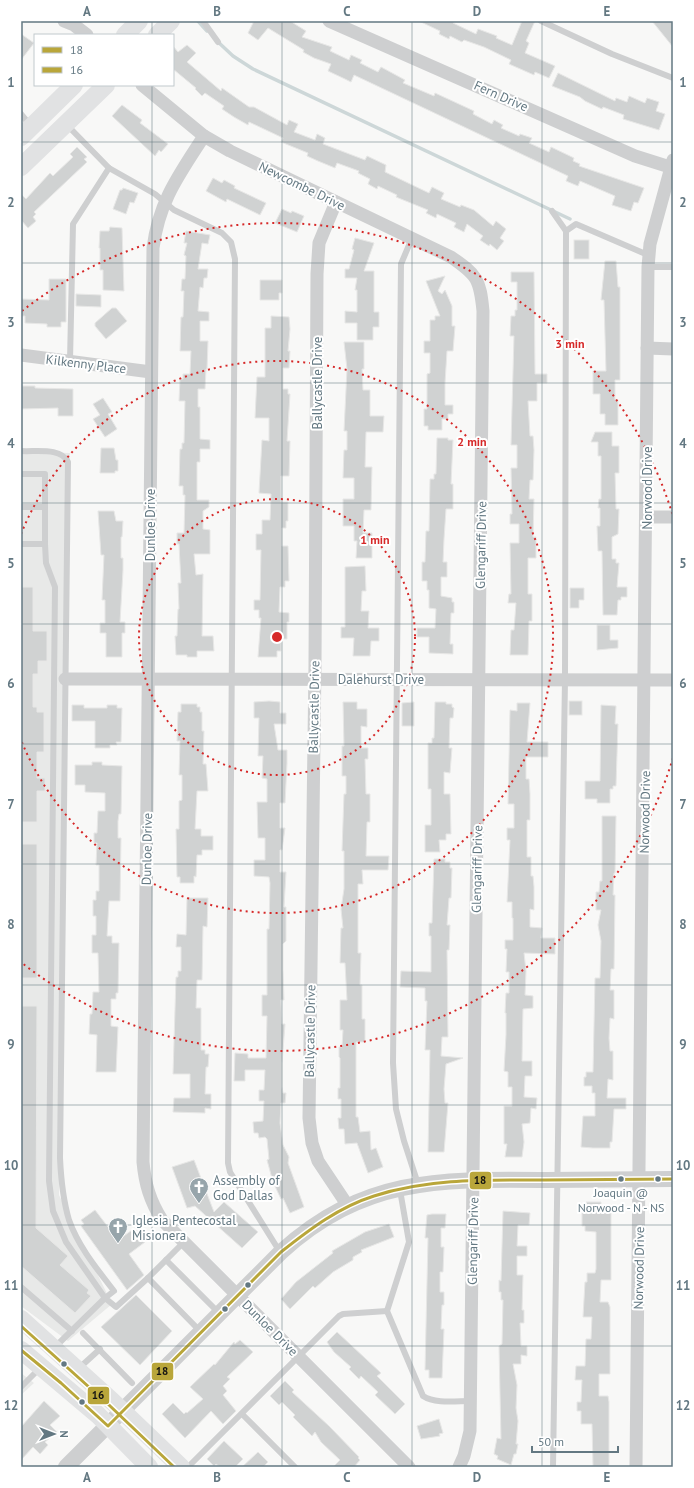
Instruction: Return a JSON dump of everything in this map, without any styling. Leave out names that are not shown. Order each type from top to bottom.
[{"type":"main road","points":[[126,34],[139,21]]},
{"type":"main road","points":[[157,34],[171,21]]},
{"type":"main road","points":[[25,126],[73,86]]},
{"type":"main road","points":[[21,167],[105,86]]},
{"type":"main road","points":[[21,1319],[78,1369],[181,1467]]},
{"type":"main road","points":[[21,1350],[108,1426],[149,1467]]},
{"type":"street","points":[[64,21],[74,25],[86,34]]},
{"type":"street","name":"Fern Drive","points":[[329,21],[635,156],[672,165]]},
{"type":"street","name":"Newcombe Drive","points":[[143,86],[204,136],[336,202],[412,237],[451,257],[471,271]]},
{"type":"street","name":"Dunloe Drive","points":[[204,136],[174,182],[164,202],[156,226],[153,248],[143,1162],[145,1183],[152,1204],[162,1220],[410,1467]]},
{"type":"street","name":"Norwood Drive","points":[[636,1467],[647,679],[646,517],[648,261],[672,165]]},
{"type":"street","name":"Ballycastle Drive","points":[[336,202],[319,243],[318,274],[315,680],[309,1118],[312,1143],[318,1161],[348,1206]]},
{"type":"street","name":"Glengariff Drive","points":[[459,1467],[464,1456],[470,1431],[480,679],[483,311],[481,288],[471,271]]},
{"type":"street","points":[[648,348],[673,348]]},
{"type":"street","name":"Kilkenny Place","points":[[21,356],[151,372]]},
{"type":"street","points":[[646,517],[673,516]]},
{"type":"street","name":"Dalehurst Drive","points":[[65,679],[673,680]]},
{"type":"street","points":[[66,1467],[302,1232],[327,1216],[348,1206],[399,1188],[447,1180],[673,1179]]},
{"type":"lane","points":[[203,21],[218,42]]},
{"type":"lane","points":[[541,21],[612,54],[673,78]]},
{"type":"lane","points":[[66,124],[110,168],[155,194],[174,210],[222,233],[231,242],[235,258],[228,1163],[230,1172],[281,1252]]},
{"type":"lane","points":[[70,362],[73,224],[110,168]]},
{"type":"lane","points":[[552,211],[566,231],[565,679],[553,1467]]},
{"type":"lane","points":[[566,231],[576,224],[648,261],[673,267]]},
{"type":"lane","points":[[412,237],[401,264],[393,1063],[396,1109],[404,1141],[418,1184]]},
{"type":"lane","points":[[21,452],[59,452],[65,455],[68,462],[61,1173],[62,1186],[70,1221],[86,1252],[114,1291],[105,1298],[55,1348]]},
{"type":"lane","points":[[21,474],[45,474],[46,563],[55,587],[49,1181],[53,1211],[66,1242],[105,1298],[116,1307],[148,1278],[183,1242]]},
{"type":"lane","points":[[21,507],[45,507]]},
{"type":"lane","points":[[21,544],[45,544]]},
{"type":"lane","points":[[399,1188],[409,1242],[387,1311],[423,1396],[427,1399],[436,1400],[470,1401]]},
{"type":"lane","points":[[166,1260],[219,1313]]},
{"type":"lane","points":[[148,1278],[201,1332]]},
{"type":"lane","points":[[21,1287],[72,1331]]},
{"type":"lane","points":[[188,1467],[343,1314],[387,1311]]},
{"type":"lane","points":[[83,1333],[132,1383]]},
{"type":"lane","points":[[78,1369],[100,1349]]},
{"type":"lane","points":[[22,1383],[42,1367]]},
{"type":"lane","points":[[242,1414],[295,1467]]},
{"type":"shaded area","points":[[21,452],[70,453],[59,1195],[112,1304],[68,1341],[21,1306]]},
{"type":"shaded area","points":[[21,1373],[34,1383],[21,1395]]},
{"type":"building","points":[[254,21],[290,21],[306,31],[302,37],[332,47],[330,51],[349,60],[351,55],[362,60],[360,63],[378,72],[381,67],[405,80],[403,83],[434,96],[435,93],[474,111],[473,114],[492,124],[494,120],[503,125],[501,128],[519,136],[520,134],[532,138],[529,143],[549,152],[551,147],[574,158],[573,161],[580,164],[579,166],[644,188],[638,203],[634,202],[631,211],[612,205],[615,196],[580,181],[578,186],[566,181],[568,176],[354,75],[351,82],[328,71],[331,64],[303,52],[304,50],[268,28],[258,40],[248,33]]},
{"type":"building","points":[[419,21],[454,21],[453,23],[476,34],[478,29],[497,36],[496,38],[512,45],[522,21],[535,21],[526,41],[529,43],[525,53],[555,66],[549,78],[535,72],[534,75],[509,64],[511,60],[484,47],[464,40],[462,42],[450,36],[449,39],[439,34],[440,31]]},
{"type":"building","points":[[652,21],[673,21],[673,47]]},
{"type":"building","points":[[21,34],[34,43],[21,60]]},
{"type":"building","points":[[187,45],[196,53],[187,62],[221,91],[222,88],[249,107],[254,107],[287,125],[289,120],[298,124],[294,132],[315,140],[317,134],[325,138],[323,144],[365,160],[367,156],[386,165],[385,172],[429,193],[432,187],[444,193],[441,199],[460,207],[461,205],[474,210],[493,226],[496,221],[506,229],[500,238],[504,241],[497,250],[490,244],[489,246],[480,240],[483,236],[467,224],[464,232],[454,227],[456,223],[437,214],[436,218],[426,213],[428,210],[396,197],[397,195],[378,186],[377,189],[368,184],[370,179],[358,173],[359,171],[337,163],[335,168],[318,161],[307,156],[308,153],[281,142],[283,138],[249,122],[248,125],[234,117],[222,109],[224,106],[205,93],[202,96],[195,89],[196,88],[174,70],[174,47],[178,52]]},
{"type":"building","points":[[558,73],[615,101],[616,98],[627,102],[629,96],[645,103],[647,98],[659,102],[656,111],[665,114],[659,130],[623,119],[624,115],[603,107],[602,109],[580,97],[552,86]]},
{"type":"building","points":[[122,105],[142,120],[140,123],[168,144],[161,152],[159,150],[155,156],[112,116]]},
{"type":"building","points":[[77,147],[87,157],[84,159],[87,162],[34,212],[36,214],[33,217],[36,221],[28,228],[21,220],[21,194],[26,199],[50,173],[53,176],[73,157],[70,154]]},
{"type":"building","points":[[213,178],[222,183],[224,180],[235,186],[234,188],[266,203],[260,215],[227,199],[226,202],[206,191]]},
{"type":"building","points":[[123,188],[138,193],[134,203],[130,202],[126,214],[113,209],[120,190]]},
{"type":"building","points":[[282,209],[304,216],[297,232],[275,223]]},
{"type":"building","points":[[110,227],[122,228],[124,291],[103,290],[103,270],[100,270],[100,231],[109,231]]},
{"type":"building","points":[[186,231],[210,235],[208,244],[202,243],[198,269],[208,269],[207,278],[204,278],[203,288],[200,287],[198,311],[209,312],[209,321],[200,321],[200,341],[208,341],[205,389],[198,389],[198,407],[200,407],[200,439],[210,440],[210,449],[200,449],[200,462],[197,462],[197,500],[209,500],[209,507],[203,511],[203,529],[210,530],[210,554],[194,554],[196,575],[203,574],[202,636],[213,636],[214,651],[197,651],[197,657],[176,655],[175,636],[177,636],[179,609],[178,583],[181,583],[177,533],[184,533],[185,495],[183,495],[183,486],[179,486],[180,449],[182,449],[182,443],[184,443],[185,401],[179,401],[180,379],[183,379],[183,374],[190,374],[191,351],[180,351],[181,317],[183,317],[184,291],[181,291],[182,279],[185,279],[186,256],[184,255],[187,243],[184,243]]},
{"type":"building","points":[[355,238],[374,243],[364,271],[374,271],[374,312],[379,312],[379,327],[373,327],[373,340],[357,340],[357,323],[345,323],[345,311],[357,312],[357,290],[355,290],[357,278],[345,278],[345,269],[349,269],[354,250],[352,249]]},
{"type":"building","points":[[574,240],[589,240],[589,259],[574,259]]},
{"type":"building","points":[[605,261],[616,261],[618,287],[620,287],[620,380],[615,380],[615,400],[618,400],[618,425],[605,425],[605,414],[600,414],[600,394],[593,394],[593,371],[606,371],[604,300],[601,300]]},
{"type":"building","points":[[511,272],[534,272],[535,374],[547,374],[547,383],[537,383],[537,401],[528,401],[530,436],[533,436],[534,450],[533,480],[530,480],[529,499],[534,499],[533,537],[536,537],[536,558],[528,558],[528,594],[532,594],[532,621],[529,621],[528,655],[510,655],[511,630],[514,630],[516,603],[508,603],[509,594],[511,594],[510,543],[519,543],[519,524],[510,524],[510,514],[512,514],[511,468],[517,468],[517,445],[511,445],[514,336],[510,336],[511,316],[515,316],[515,310],[517,310],[517,282],[511,282]]},
{"type":"building","points":[[445,276],[438,291],[442,294],[445,290],[452,306],[452,326],[455,326],[453,351],[447,351],[445,383],[445,405],[453,405],[453,414],[448,414],[448,419],[442,419],[442,430],[428,430],[428,426],[424,426],[424,409],[427,409],[427,374],[430,373],[430,353],[424,353],[424,341],[430,341],[430,320],[435,320],[435,316],[440,316],[426,281]]},
{"type":"building","points":[[49,279],[66,279],[66,322],[61,322],[61,327],[47,327],[47,324],[25,323],[25,316],[21,316],[21,299],[49,300]]},
{"type":"building","points":[[260,280],[282,280],[282,293],[279,293],[279,300],[260,300]]},
{"type":"building","points":[[76,294],[101,295],[101,307],[76,306]]},
{"type":"building","points":[[112,308],[116,308],[127,321],[106,339],[95,326],[95,323]]},
{"type":"building","points":[[271,316],[289,317],[290,329],[288,351],[290,351],[289,368],[283,368],[283,389],[288,389],[288,394],[290,394],[287,441],[290,441],[289,476],[281,476],[281,502],[288,502],[288,521],[286,521],[286,528],[282,528],[282,546],[288,546],[289,581],[285,581],[285,587],[280,587],[279,612],[289,613],[289,622],[287,622],[287,639],[281,639],[281,651],[277,651],[277,657],[258,657],[261,618],[259,618],[259,610],[254,610],[254,600],[260,600],[261,550],[256,550],[256,534],[262,534],[262,520],[270,520],[271,494],[259,493],[262,440],[269,441],[269,418],[255,418],[257,377],[265,377],[265,328],[271,328]]},
{"type":"building","points":[[344,342],[364,342],[364,369],[362,369],[363,390],[370,390],[370,416],[384,416],[383,432],[366,432],[365,467],[372,467],[371,510],[364,510],[363,533],[372,533],[372,558],[356,558],[357,541],[354,541],[354,526],[343,526],[343,499],[354,499],[354,478],[343,478],[344,450],[347,450],[347,431],[344,431],[347,369]]},
{"type":"building","points":[[21,386],[73,389],[73,416],[58,416],[58,408],[21,409]]},
{"type":"building","points":[[103,398],[112,412],[108,414],[117,429],[105,437],[93,419],[100,415],[93,404]]},
{"type":"building","points":[[595,432],[612,432],[612,446],[619,446],[619,473],[615,473],[616,509],[619,509],[618,534],[612,537],[612,559],[616,559],[616,563],[619,563],[617,587],[627,587],[627,597],[621,597],[621,600],[618,600],[617,615],[603,615],[602,551],[598,551],[597,526],[600,526],[600,508],[598,508],[599,499],[601,499],[601,456],[598,456],[598,442],[591,442]]},
{"type":"building","points":[[437,438],[448,438],[448,440],[453,440],[451,484],[453,484],[453,509],[446,509],[443,562],[447,562],[447,577],[441,577],[441,596],[452,598],[452,602],[454,602],[454,613],[451,613],[450,644],[453,644],[453,654],[429,653],[429,637],[417,637],[417,628],[435,628],[436,609],[429,608],[429,590],[427,590],[427,581],[422,581],[422,562],[425,562],[426,531],[429,531],[430,479],[434,479],[434,474],[436,474]]},
{"type":"building","points":[[101,448],[114,448],[116,460],[118,460],[118,471],[115,471],[115,473],[100,473]]},
{"type":"building","points":[[98,511],[114,511],[116,521],[123,521],[121,537],[121,558],[123,558],[123,570],[120,622],[125,622],[125,633],[122,633],[122,657],[106,657],[106,633],[100,633],[100,623],[105,623],[105,600],[102,600],[104,555],[101,555]]},
{"type":"building","points":[[365,566],[366,591],[362,591],[361,611],[369,611],[368,628],[379,628],[379,641],[371,641],[370,656],[353,656],[354,638],[341,638],[341,627],[345,627],[345,567]]},
{"type":"building","points":[[21,587],[33,587],[33,631],[47,631],[47,661],[38,661],[38,674],[33,674],[33,707],[37,707],[37,712],[44,712],[44,752],[37,752],[37,778],[45,778],[45,791],[37,791],[37,822],[21,822]]},
{"type":"building","points":[[570,588],[584,588],[584,600],[579,600],[579,608],[570,608]]},
{"type":"building","points":[[597,625],[610,625],[610,640],[618,640],[618,648],[597,650]]},
{"type":"building","points":[[569,701],[582,701],[582,715],[569,715]]},
{"type":"building","points":[[254,702],[280,702],[280,713],[286,713],[286,724],[274,724],[278,750],[287,750],[285,803],[280,803],[280,828],[285,828],[282,850],[280,850],[280,872],[286,872],[284,907],[286,907],[286,941],[283,944],[284,1000],[281,1000],[282,1024],[285,1024],[282,1087],[283,1093],[286,1093],[285,1103],[281,1103],[280,1123],[283,1145],[289,1157],[288,1163],[304,1207],[290,1213],[273,1182],[267,1160],[269,1159],[267,1139],[265,1137],[259,1138],[258,1133],[254,1133],[253,1122],[263,1121],[264,1101],[259,1101],[259,1090],[264,1090],[265,1070],[245,1070],[245,1081],[234,1081],[235,1053],[248,1054],[248,1058],[266,1058],[267,1016],[262,1016],[262,995],[267,995],[267,929],[269,929],[270,883],[269,877],[254,876],[254,860],[265,860],[265,838],[258,838],[257,802],[267,802],[267,779],[262,778],[263,756],[258,756],[259,718],[254,718]]},
{"type":"building","points":[[343,702],[357,702],[357,709],[367,709],[367,727],[361,726],[361,748],[368,748],[368,759],[365,759],[366,794],[370,794],[370,822],[367,822],[366,856],[389,856],[388,870],[362,870],[363,884],[358,884],[358,953],[361,953],[360,985],[362,985],[362,1019],[365,1019],[365,1042],[356,1042],[356,1117],[358,1117],[360,1132],[370,1131],[371,1150],[376,1148],[383,1167],[368,1173],[357,1143],[345,1144],[344,1129],[339,1129],[338,1118],[341,1118],[341,1099],[338,1099],[338,1088],[340,1088],[339,1047],[342,1047],[343,1030],[340,1030],[340,1000],[347,1000],[345,963],[340,963],[341,928],[343,928],[341,909],[344,889],[344,851],[342,851],[344,794],[346,794],[346,776],[342,776],[342,746],[344,746]]},
{"type":"building","points":[[414,702],[414,726],[402,726],[402,703]]},
{"type":"building","points":[[435,702],[446,702],[446,704],[452,704],[452,707],[454,708],[453,718],[450,718],[449,748],[452,748],[450,773],[444,772],[444,794],[450,794],[451,834],[446,834],[446,840],[439,840],[440,852],[425,852],[425,825],[431,825],[431,789],[428,789],[428,743],[432,743],[432,738],[434,738]]},
{"type":"building","points":[[517,703],[530,703],[527,742],[548,742],[548,757],[526,757],[526,779],[529,779],[530,794],[530,820],[527,820],[527,857],[531,857],[531,876],[533,876],[534,887],[534,910],[530,909],[530,927],[542,928],[541,938],[555,938],[555,954],[524,953],[526,971],[525,995],[533,996],[533,1008],[523,1009],[522,1061],[532,1061],[532,1076],[525,1076],[524,1097],[537,1098],[536,1109],[531,1108],[530,1123],[522,1124],[524,1142],[522,1157],[505,1157],[507,1144],[504,1144],[504,1106],[512,1106],[512,1087],[508,1087],[508,1072],[504,1071],[506,993],[509,993],[509,972],[506,972],[507,949],[505,949],[505,940],[513,940],[512,902],[507,902],[510,840],[507,840],[507,828],[514,828],[514,804],[508,804],[510,710],[517,711]]},
{"type":"building","points":[[181,704],[197,704],[197,707],[200,707],[200,712],[202,712],[202,731],[204,731],[203,764],[206,764],[208,791],[197,791],[195,829],[201,829],[201,836],[213,836],[213,850],[202,850],[202,855],[197,855],[196,877],[194,876],[194,883],[180,883],[180,877],[177,877],[176,829],[179,829],[179,801],[182,800],[182,775],[179,775],[180,741],[177,741],[178,712],[181,712]]},
{"type":"building","points":[[72,705],[84,705],[84,708],[107,708],[107,705],[117,705],[117,708],[122,708],[121,742],[116,742],[117,745],[110,745],[110,748],[95,748],[95,721],[72,721]]},
{"type":"building","points":[[601,705],[616,706],[615,724],[618,724],[616,786],[613,786],[613,789],[610,789],[610,803],[597,803],[597,799],[585,799],[585,781],[600,781]]},
{"type":"building","points":[[92,762],[102,762],[102,765],[122,766],[121,814],[119,814],[118,821],[118,838],[121,838],[120,901],[109,901],[107,936],[112,936],[112,943],[119,943],[118,993],[116,993],[116,999],[111,999],[111,1026],[118,1027],[116,1072],[96,1072],[97,1035],[89,1034],[93,992],[99,992],[98,953],[92,953],[92,935],[96,935],[96,916],[93,916],[93,900],[96,900],[96,891],[99,891],[99,865],[96,865],[97,843],[94,843],[94,833],[97,833],[98,811],[105,811],[105,793],[85,792],[85,785],[75,785],[75,765],[92,765]]},
{"type":"building","points":[[602,816],[616,816],[613,895],[615,895],[614,969],[611,969],[610,990],[614,990],[614,1019],[610,1018],[609,1038],[610,1051],[613,1051],[613,1080],[608,1079],[607,1098],[626,1098],[626,1109],[614,1109],[612,1142],[610,1142],[610,1148],[593,1148],[581,1147],[583,1116],[595,1116],[595,1093],[592,1093],[592,1086],[584,1086],[584,1077],[586,1077],[586,1072],[593,1072],[595,978],[600,978],[601,941],[598,925],[601,910],[596,910],[596,892],[599,892],[600,881],[602,881]]},
{"type":"building","points":[[21,844],[37,844],[37,978],[21,978]]},
{"type":"building","points":[[434,859],[445,859],[445,862],[450,862],[450,868],[452,868],[451,898],[449,898],[447,925],[450,925],[449,950],[447,950],[448,1037],[442,1037],[441,1056],[463,1058],[446,1064],[444,1089],[445,1103],[448,1103],[444,1152],[428,1152],[430,1050],[425,1050],[427,1001],[425,1001],[425,988],[400,987],[401,971],[431,972],[431,936],[429,936],[429,923],[432,923]]},
{"type":"building","points":[[187,898],[208,898],[207,927],[203,926],[202,980],[197,980],[196,1008],[201,1008],[201,1050],[205,1050],[205,1054],[209,1054],[208,1067],[206,1067],[205,1094],[211,1094],[211,1109],[205,1108],[205,1113],[173,1112],[174,1098],[190,1098],[190,1074],[173,1074],[176,977],[178,977],[178,971],[181,971],[181,947],[176,947],[177,934],[186,935]]},
{"type":"building","points":[[21,1006],[37,1006],[36,1228],[68,1256],[60,1265],[89,1290],[87,1293],[91,1296],[75,1313],[21,1266]]},
{"type":"building","name":"Assembly of God Dallas","points":[[194,1160],[214,1212],[224,1202],[258,1232],[242,1248],[195,1206],[187,1208],[172,1167]]},
{"type":"building","points":[[586,1202],[601,1202],[601,1208],[611,1208],[611,1280],[601,1280],[600,1302],[608,1302],[610,1307],[610,1374],[599,1374],[599,1396],[608,1396],[609,1402],[609,1466],[593,1466],[592,1424],[581,1424],[581,1411],[577,1411],[577,1402],[581,1402],[582,1380],[575,1380],[576,1366],[585,1366],[586,1339],[591,1339],[592,1317],[583,1317],[585,1282],[587,1282],[587,1273],[595,1273],[596,1269],[596,1232],[585,1231],[585,1226],[582,1226],[582,1211],[586,1211]]},
{"type":"building","name":"Iglesia Pentecostal Misionera","points":[[95,1210],[118,1240],[135,1228],[145,1242],[129,1254],[144,1275],[127,1290],[81,1226],[84,1224],[81,1220]]},
{"type":"building","points":[[503,1211],[530,1213],[529,1225],[518,1225],[517,1246],[527,1246],[527,1256],[517,1256],[517,1275],[523,1275],[522,1310],[524,1310],[524,1323],[520,1323],[521,1346],[527,1346],[527,1356],[521,1355],[521,1364],[513,1364],[517,1385],[516,1408],[518,1421],[516,1444],[518,1444],[516,1454],[514,1454],[511,1465],[497,1459],[498,1456],[494,1454],[497,1438],[501,1439],[499,1346],[502,1344],[503,1300],[501,1300],[501,1292],[499,1292],[499,1280],[501,1281]]},
{"type":"building","points":[[446,1214],[445,1228],[441,1228],[441,1247],[444,1247],[443,1272],[440,1272],[440,1292],[444,1292],[441,1329],[444,1329],[442,1378],[429,1378],[429,1370],[425,1370],[428,1238],[425,1238],[427,1215]]},
{"type":"building","points":[[389,1224],[394,1237],[361,1250],[362,1252],[353,1257],[353,1260],[333,1272],[315,1288],[313,1286],[290,1309],[281,1299],[296,1282],[333,1253],[332,1251],[365,1232]]},
{"type":"building","points":[[136,1295],[172,1331],[140,1365],[101,1327]]},
{"type":"building","points":[[337,1332],[381,1373],[377,1376],[405,1404],[395,1414],[375,1395],[378,1392],[361,1376],[359,1379],[349,1369],[351,1367],[334,1352],[327,1342]]},
{"type":"building","points":[[240,1340],[253,1352],[227,1377],[230,1379],[223,1386],[227,1391],[223,1395],[236,1411],[223,1424],[211,1411],[185,1438],[162,1414],[173,1403],[184,1414],[186,1412],[187,1413],[203,1399],[190,1387],[214,1364],[215,1365],[234,1342],[235,1344]]},
{"type":"building","points":[[285,1381],[294,1390],[292,1392],[329,1426],[359,1457],[358,1458],[360,1460],[354,1467],[333,1467],[340,1460],[321,1442],[315,1432],[312,1436],[293,1417],[295,1415],[282,1402],[279,1405],[270,1396]]},
{"type":"building","points":[[44,1401],[60,1416],[50,1425],[57,1432],[45,1442],[48,1445],[40,1454],[33,1447],[21,1460],[21,1427]]},
{"type":"building","points":[[439,1419],[443,1433],[439,1434],[440,1436],[421,1439],[417,1426]]},
{"type":"building","points":[[224,1441],[243,1459],[235,1467],[220,1467],[216,1464],[214,1466],[207,1459]]},
{"type":"building","points":[[258,1452],[268,1462],[263,1467],[242,1467]]},
{"type":"waterway","points":[[198,21],[207,31]]},
{"type":"waterway","points":[[217,41],[233,56],[253,69],[570,219]]},
{"type":"transit line","name":"18","points":[[21,1350],[61,1383],[108,1426],[281,1252],[325,1220],[349,1206],[374,1196],[395,1190],[459,1181],[673,1179]]},
{"type":"transit line","name":"16","points":[[21,1326],[109,1405],[174,1467]]},
{"type":"place","name":"Joaquin @ Norwood - N - NS","points":[[621,1179]]},
{"type":"place","name":"Assembly of God Dallas","points":[[199,1204]]},
{"type":"place","name":"Iglesia Pentecostal Misionera","points":[[118,1244]]}]
